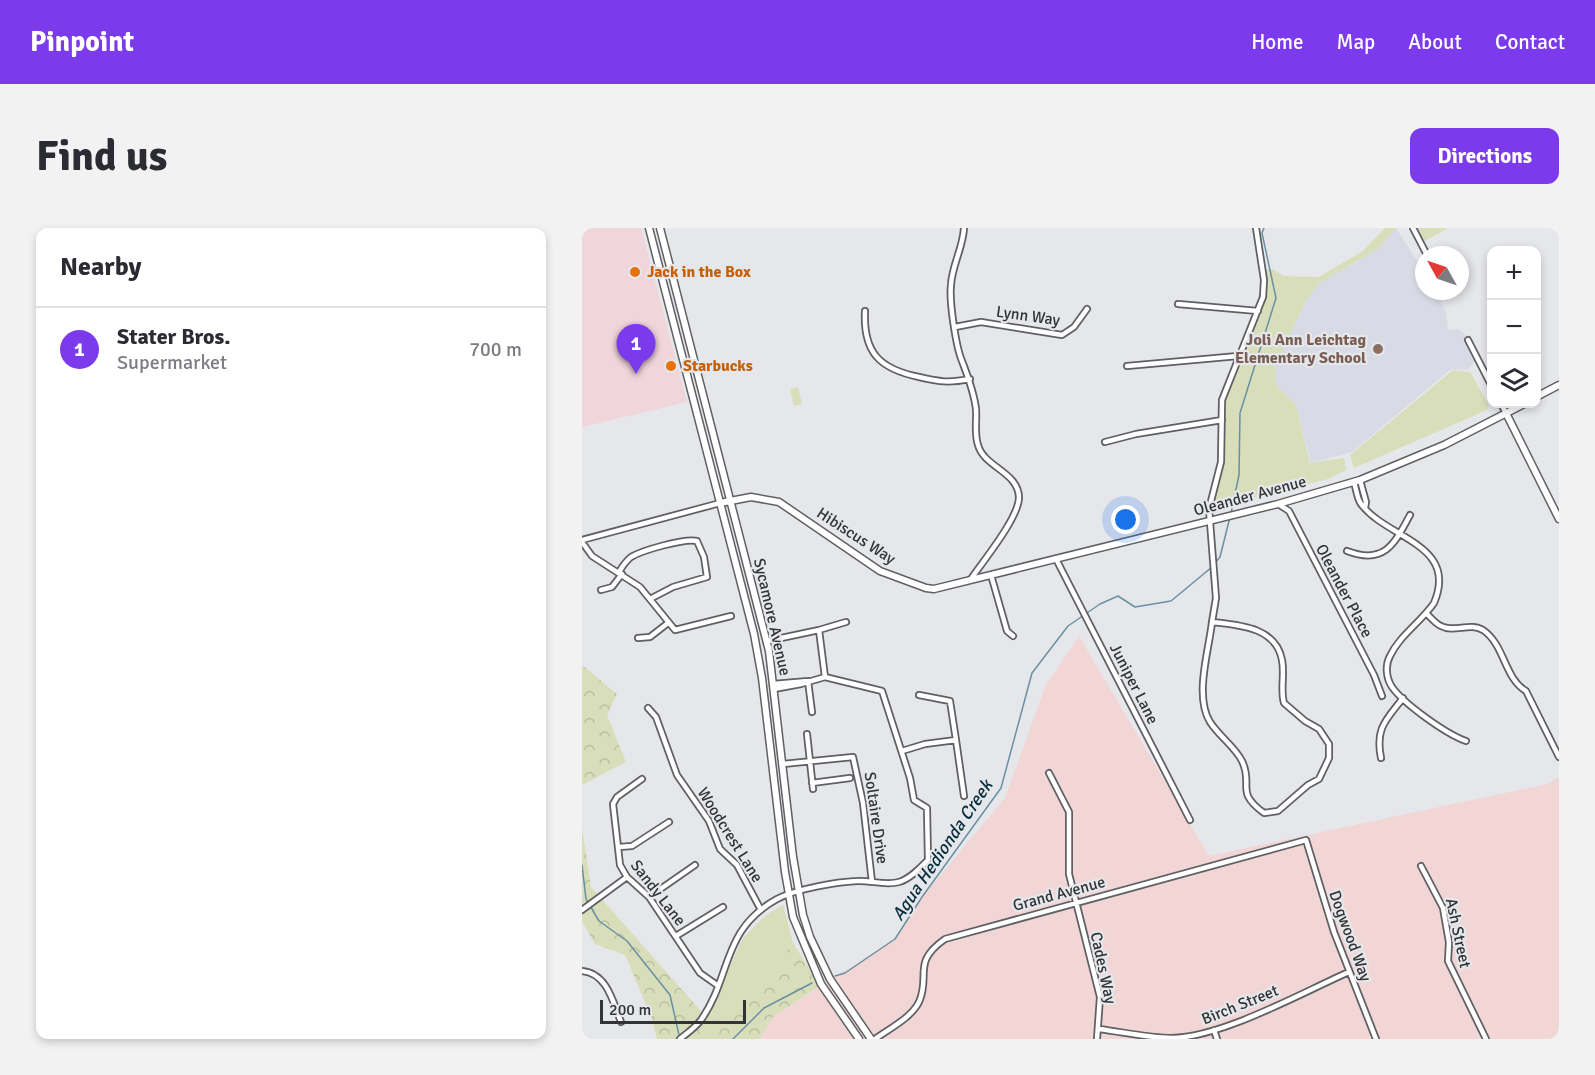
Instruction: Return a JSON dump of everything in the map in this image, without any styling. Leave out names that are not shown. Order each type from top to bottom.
[{"type":"main road","name":"Sycamore Avenue","points":[[649,228],[758,652],[788,895],[810,962],[834,1005],[859,1039]]},
{"type":"main road","name":"Sycamore Avenue","points":[[660,228],[767,641],[798,892],[809,935],[843,999],[873,1039]]},
{"type":"main road","points":[[1541,394],[1559,385]]},
{"type":"main road","name":"Oleander Avenue","points":[[970,581],[1278,504],[1357,481],[1444,445],[1516,408]]},
{"type":"main road","points":[[1506,413],[1559,519]]},
{"type":"main road","name":"Hibiscus Way","points":[[720,503],[751,496],[779,502],[880,571],[926,588],[946,587],[970,581]]},
{"type":"street","points":[[964,228],[950,287],[960,358],[970,379],[976,410],[978,445],[983,455],[1014,483],[1019,496],[1014,513],[970,581]]},
{"type":"street","points":[[1212,622],[1252,628],[1275,644],[1282,660],[1284,703],[1297,716],[1319,729],[1329,744],[1329,758],[1323,775],[1276,812],[1264,813],[1248,800],[1240,759],[1224,742],[1205,712],[1203,688],[1212,622],[1215,576],[1209,510],[1221,462],[1222,400],[1238,356],[1248,340],[1265,285],[1256,228]]},
{"type":"street","points":[[1413,228],[1422,246]]},
{"type":"street","points":[[1178,304],[1258,311]]},
{"type":"street","name":"Lynn Way","points":[[955,327],[987,322],[1062,335],[1074,327],[1087,309]]},
{"type":"street","points":[[865,311],[865,330],[870,347],[885,366],[898,373],[947,383],[970,379]]},
{"type":"street","points":[[1468,340],[1487,377]]},
{"type":"street","points":[[1127,366],[1238,356]]},
{"type":"street","points":[[1503,408],[1506,413]]},
{"type":"street","points":[[1105,442],[1136,434],[1222,420]]},
{"type":"street","points":[[1357,481],[1360,504],[1373,518],[1426,551],[1439,574],[1438,594],[1427,614],[1395,646],[1388,659],[1387,676],[1392,687],[1403,698],[1452,736],[1466,741]]},
{"type":"street","points":[[720,503],[582,541],[592,556],[640,587],[675,630],[731,616]]},
{"type":"street","name":"Oleander Place","points":[[1278,504],[1288,511],[1374,675],[1382,696]]},
{"type":"street","points":[[1347,551],[1358,555],[1378,555],[1392,546],[1410,515]]},
{"type":"street","points":[[601,590],[612,586],[627,561],[637,554],[681,541],[697,541],[704,557],[708,577],[665,590],[650,599]]},
{"type":"street","name":"Juniper Lane","points":[[1056,559],[1190,820]]},
{"type":"street","points":[[991,576],[1007,631],[1013,636]]},
{"type":"street","points":[[1427,614],[1442,627],[1472,627],[1482,630],[1500,652],[1516,685],[1526,691],[1559,757]]},
{"type":"street","points":[[767,641],[846,622]]},
{"type":"street","points":[[638,638],[650,637],[668,623]]},
{"type":"street","points":[[819,630],[825,676]]},
{"type":"street","points":[[680,1039],[700,1021],[741,929],[761,910],[798,892],[845,883],[894,883],[910,876],[928,860],[927,808],[914,800],[902,751],[882,691],[825,676],[801,684],[774,686]]},
{"type":"street","points":[[808,681],[812,712]]},
{"type":"street","points":[[919,695],[950,701],[964,796]]},
{"type":"street","points":[[1381,758],[1378,743],[1380,730],[1403,698]]},
{"type":"street","name":"Woodcrest Lane","points":[[648,708],[656,717],[677,775],[709,821],[720,849],[737,865],[761,910]]},
{"type":"street","points":[[807,734],[813,789]]},
{"type":"street","points":[[902,751],[925,744],[956,740]]},
{"type":"street","name":"Soltaire Drive","points":[[783,764],[853,757],[863,803],[872,882]]},
{"type":"street","name":"Cades Way","points":[[1049,773],[1069,812],[1069,874],[1100,996],[1097,1039]]},
{"type":"street","points":[[812,783],[850,778]]},
{"type":"street","name":"Sandy Lane","points":[[642,779],[617,797],[613,804],[620,865],[627,877],[649,897],[700,973],[717,985]]},
{"type":"street","points":[[619,847],[632,846],[669,822]]},
{"type":"street","name":"Grand Avenue","points":[[873,1039],[902,1020],[918,1003],[925,960],[929,953],[945,939],[1306,840]]},
{"type":"street","name":"Dogwood Way","points":[[1306,840],[1334,932],[1376,1039]]},
{"type":"street","points":[[649,897],[695,865]]},
{"type":"street","name":"Ash Street","points":[[1421,866],[1443,908],[1449,942],[1448,961],[1486,1039]]},
{"type":"street","points":[[583,910],[627,877]]},
{"type":"street","points":[[676,936],[723,907]]},
{"type":"street","points":[[582,971],[598,976],[608,988],[621,1022]]},
{"type":"street","name":"Birch Street","points":[[1099,1029],[1171,1038],[1214,1030],[1349,972]]},
{"type":"street","points":[[1214,1030],[1217,1039]]},
{"type":"shaded area","points":[[582,228],[641,228],[687,402],[582,427]]},
{"type":"shaded area","name":"Joli Ann Leichtag Elementary School","points":[[1396,228],[1415,258],[1415,300],[1440,300],[1446,313],[1448,330],[1458,329],[1470,339],[1479,357],[1467,370],[1451,369],[1352,452],[1311,463],[1296,405],[1275,385],[1275,367],[1306,300],[1321,281],[1359,261]]},
{"type":"shaded area","points":[[1079,636],[1209,856],[1547,784],[1559,777],[1559,1039],[759,1039],[774,1016],[895,939],[922,897],[1005,798],[1045,687]]},
{"type":"green space","points":[[1385,228],[1396,228],[1378,249],[1321,282],[1306,300],[1275,367],[1276,385],[1296,405],[1310,463],[1344,458],[1346,470],[1328,479],[1209,509],[1221,462],[1222,400],[1263,297],[1263,270],[1272,269],[1284,276],[1319,277],[1363,251]]},
{"type":"green space","points":[[1416,228],[1448,228],[1423,242]]},
{"type":"green space","points":[[1453,370],[1470,372],[1487,402],[1487,410],[1354,468],[1350,455]]},
{"type":"green space","points":[[798,387],[802,404],[794,406],[790,389]]},
{"type":"green space","points":[[582,665],[617,694],[607,715],[626,762],[582,785]]},
{"type":"green space","points":[[582,827],[591,887],[700,1010],[703,1024],[739,1008],[793,943],[820,986],[774,1016],[759,1039],[657,1039],[651,1016],[625,955],[595,944],[582,921]]},
{"type":"green space","points":[[783,905],[793,943],[739,1008],[703,1024],[743,938],[765,916]]},
{"type":"waterway","name":"Agua Hedionda Creek","points":[[1231,513],[1239,475],[1240,413],[1276,298],[1262,233],[1264,228]]},
{"type":"waterway","name":"Agua Hedionda Creek","points":[[1215,563],[1220,557],[1230,517]]},
{"type":"waterway","name":"Agua Hedionda Creek","points":[[835,976],[845,973],[895,939],[922,897],[1001,788],[1032,673],[1068,626],[1100,604],[1118,596],[1135,607],[1171,601],[1212,567]]},
{"type":"waterway","points":[[582,865],[586,899],[599,921],[627,941],[670,995],[679,1035]]},
{"type":"waterway","name":"Agua Hedionda Creek","points":[[733,1039],[764,1008],[812,983]]},
{"type":"place","name":"Jack in the Box","points":[[635,272]]},
{"type":"place","name":"Joli Ann Leichtag Elementary School","points":[[1378,349]]},
{"type":"place","name":"Starbucks","points":[[671,366]]},
{"type":"place","name":"Stater Bros.","points":[[636,374]]}]
